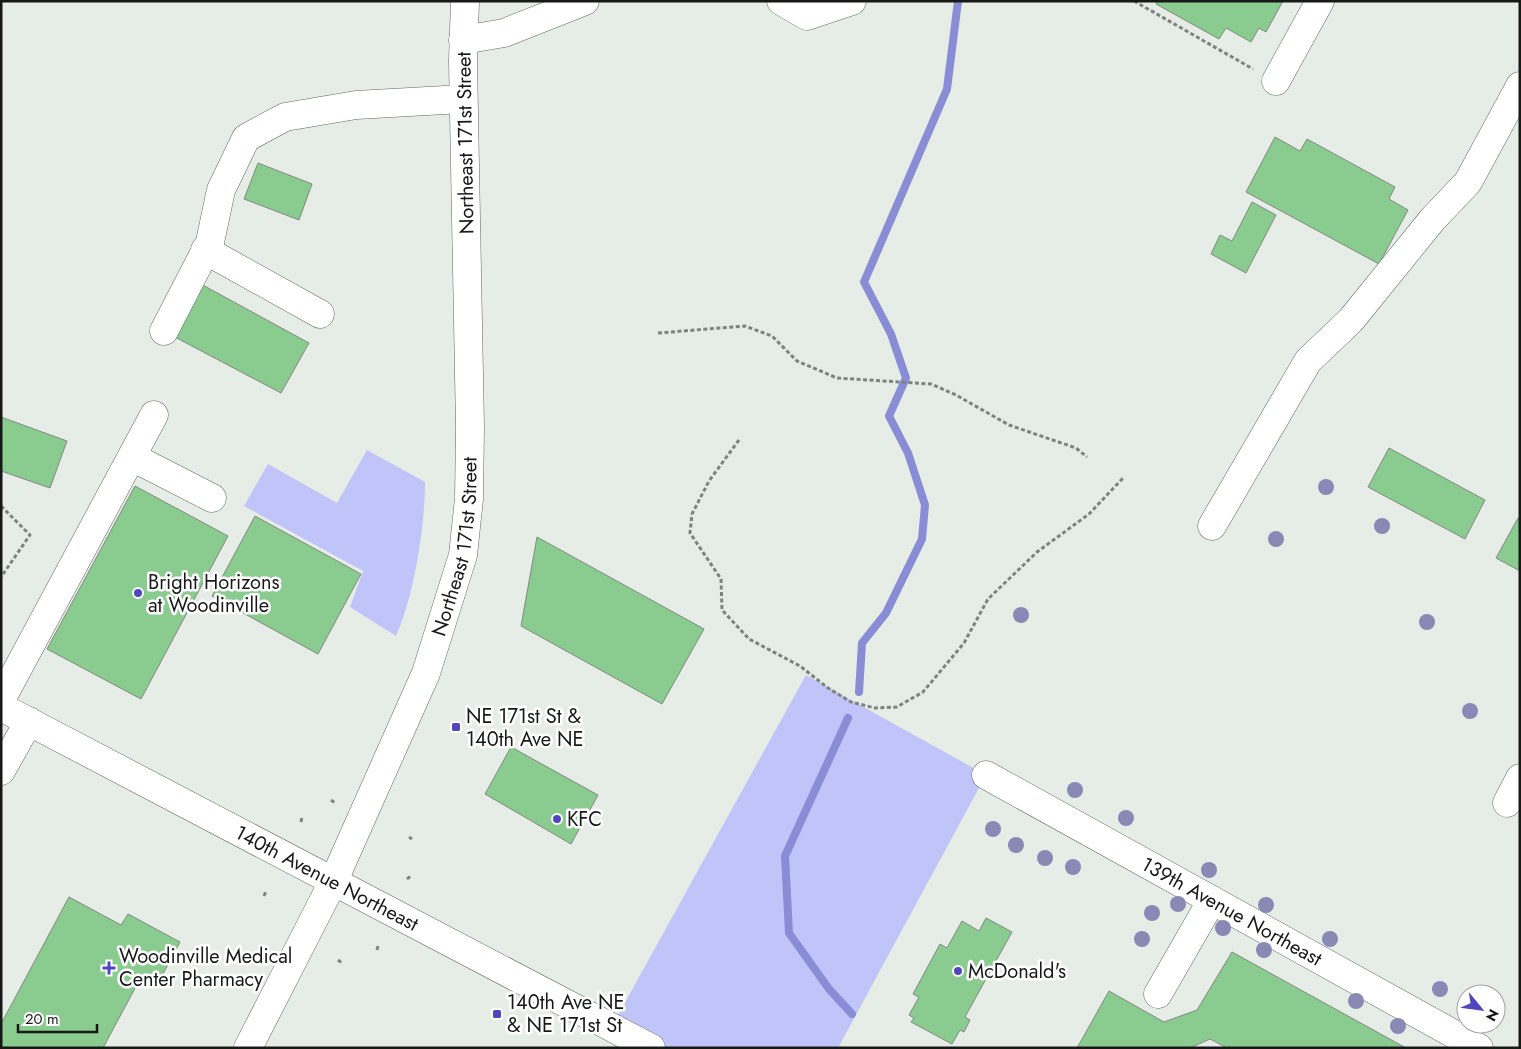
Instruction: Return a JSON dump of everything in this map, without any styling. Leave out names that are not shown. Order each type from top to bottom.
[{"type":"main road","name":"Northeast 171st Street","points":[[248,1048],[334,880],[426,673],[463,555],[469,499],[470,427],[463,98],[465,1]]},
{"type":"main road","points":[[463,40],[504,33],[585,1]]},
{"type":"main road","points":[[780,1],[807,16],[852,1]]},
{"type":"main road","points":[[1276,81],[1320,1]]},
{"type":"main road","points":[[1212,526],[1308,361],[1351,320],[1432,220],[1468,182],[1520,86]]},
{"type":"main road","points":[[164,331],[210,242],[221,190],[246,138],[285,117],[356,105],[463,98]]},
{"type":"main road","points":[[205,250],[320,314]]},
{"type":"main road","points":[[1,700],[154,415]]},
{"type":"main road","points":[[132,457],[212,498]]},
{"type":"main road","name":"140th Avenue Northeast","points":[[1,707],[334,880],[651,1048]]},
{"type":"main road","points":[[1,771],[29,722]]},
{"type":"main road","name":"139th Avenue Northeast","points":[[986,775],[1479,1048]]},
{"type":"main road","points":[[1507,803],[1520,778]]},
{"type":"main road","points":[[1158,994],[1212,900]]},
{"type":"path","points":[[1134,1],[1276,81]]},
{"type":"path","points":[[658,333],[745,326],[772,336],[797,361],[837,378],[931,384],[956,395],[1009,425],[1076,448],[1087,457]]},
{"type":"path","points":[[739,440],[708,480],[692,514],[690,532],[721,579],[722,610],[749,639],[800,666],[828,688],[851,702],[875,708],[897,707],[923,692],[964,643],[988,599],[1037,552],[1089,514],[1124,477]]},
{"type":"path","points":[[1,506],[30,535],[1,577]]},
{"type":"path","points":[[331,800],[335,803]]},
{"type":"path","points":[[301,822],[302,817]]},
{"type":"path","points":[[407,879],[412,876]]},
{"type":"path","points":[[264,896],[266,891]]},
{"type":"path","points":[[338,960],[342,963]]},
{"type":"shaded area","points":[[367,450],[425,482],[421,540],[408,601],[396,636],[350,607],[363,571],[244,506],[268,464],[337,503]]},
{"type":"shaded area","points":[[806,675],[986,775],[838,1048],[651,1048],[612,1026]]},
{"type":"building","points":[[1157,1],[1283,1],[1266,32],[1259,28],[1251,42],[1226,28],[1219,39],[1156,4]]},
{"type":"building","points":[[1275,137],[1300,151],[1307,139],[1395,187],[1389,199],[1408,210],[1379,264],[1246,192]]},
{"type":"building","points":[[258,163],[312,184],[299,220],[244,199]]},
{"type":"building","points":[[1252,202],[1276,215],[1246,273],[1211,254],[1220,235],[1232,241]]},
{"type":"building","points":[[199,283],[309,343],[281,393],[171,335]]},
{"type":"building","points":[[1,417],[67,441],[50,488],[1,471]]},
{"type":"building","points":[[1389,448],[1485,500],[1465,539],[1368,487]]},
{"type":"building","name":"Bright Horizons at Woodinville","points":[[135,486],[228,536],[141,699],[47,649]]},
{"type":"building","points":[[255,516],[361,574],[318,654],[212,596]]},
{"type":"building","points":[[1518,518],[1520,519],[1520,571],[1496,558]]},
{"type":"building","points":[[537,537],[704,629],[662,704],[521,626]]},
{"type":"building","name":"KFC","points":[[511,747],[598,795],[571,844],[485,794]]},
{"type":"building","points":[[69,897],[121,925],[128,914],[180,942],[157,985],[141,977],[103,1048],[1,1048],[1,1024]]},
{"type":"building","name":"McDonald's","points":[[986,918],[1012,932],[965,1017],[970,1020],[964,1032],[960,1030],[952,1044],[911,1022],[914,1018],[909,1015],[919,997],[913,994],[940,944],[947,948],[962,921],[979,931]]},
{"type":"building","points":[[1232,952],[1406,1048],[1227,1048],[1210,1039],[1190,1048],[1077,1048],[1109,991],[1164,1022],[1197,1010]]},
{"type":"waterway","points":[[859,692],[862,643],[886,613],[922,539],[925,505],[908,453],[889,416],[906,378],[891,334],[864,282],[947,89],[958,1]]},
{"type":"waterway","points":[[848,718],[785,856],[789,933],[829,989],[852,1014]]},
{"type":"place","name":"Bright Horizons at Woodinville","points":[[138,593]]},
{"type":"place","name":"NE 171st St & 140th Ave NE","points":[[456,727]]},
{"type":"place","name":"KFC","points":[[557,819]]},
{"type":"place","name":"Woodinville Medical Center Pharmacy","points":[[109,968]]},
{"type":"place","name":"McDonald's","points":[[958,971]]},
{"type":"place","name":"140th Ave NE & NE 171st St","points":[[497,1014]]}]
